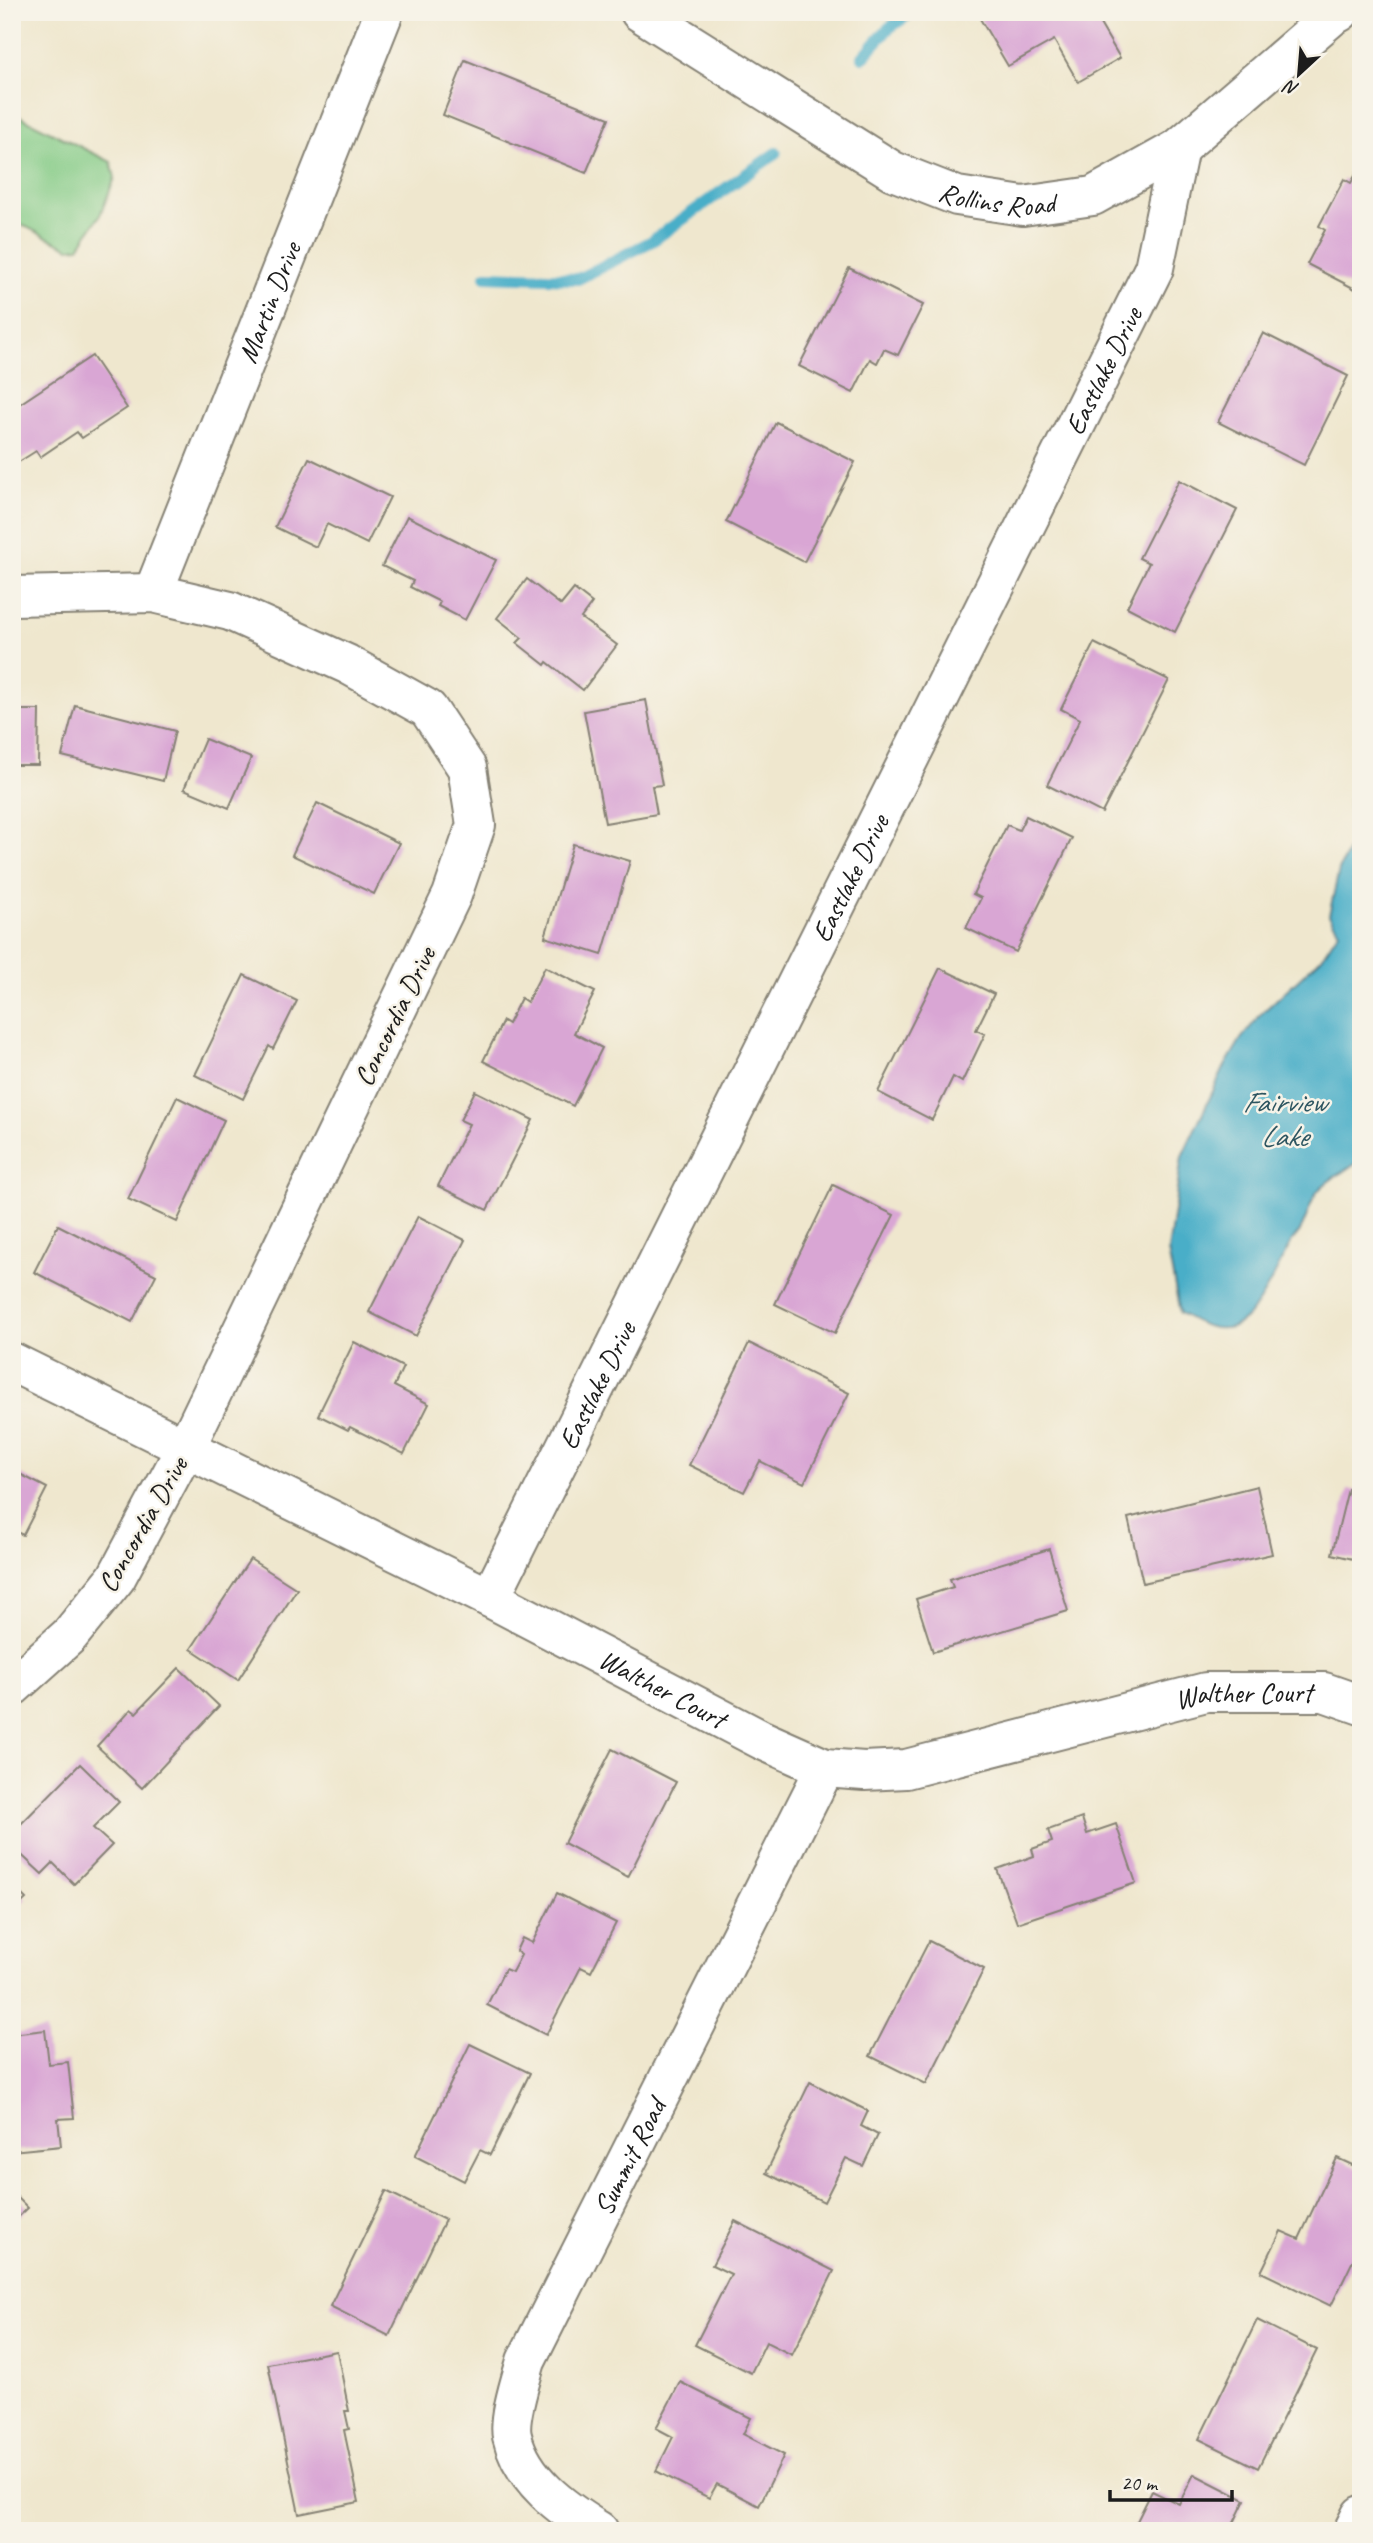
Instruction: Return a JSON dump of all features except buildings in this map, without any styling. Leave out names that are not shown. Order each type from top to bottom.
[{"type":"street","name":"Martin Drive","points":[[153,593],[384,12]]},
{"type":"street","name":"Rollins Road","points":[[640,12],[893,171],[957,196],[1023,206],[1093,196],[1179,148],[1339,12]]},
{"type":"street","name":"Eastlake Drive","points":[[490,1598],[1154,268],[1179,148]]},
{"type":"street","name":"Concordia Drive","points":[[12,596],[153,593],[230,611],[347,664],[428,709],[467,768],[476,825],[452,895],[186,1447],[116,1578],[69,1636],[12,1688]]},
{"type":"street","name":"Walther Court","points":[[12,1362],[490,1598],[762,1740],[825,1768],[864,1771],[906,1769],[1206,1692],[1324,1692],[1361,1705]]},
{"type":"street","name":"Summit Road","points":[[599,2531],[559,2505],[526,2468],[516,2446],[512,2435],[515,2402],[526,2361],[825,1768]]},
{"type":"street","points":[[1353,2531],[1361,2515]]},
{"type":"green space","points":[[19,116],[111,162],[115,178],[100,215],[79,247],[69,248],[12,220],[12,130]]},
{"type":"water","name":"Fairview Lake","points":[[1361,778],[1361,1160],[1317,1192],[1301,1229],[1250,1313],[1231,1327],[1210,1327],[1180,1313],[1168,1251],[1182,1156],[1225,1066],[1241,1039],[1261,1014],[1322,957],[1339,931],[1329,915],[1339,870],[1356,833],[1349,804],[1352,791]]},
{"type":"waterway","points":[[863,57],[889,28],[912,12]]},
{"type":"waterway","points":[[486,276],[578,279],[652,241],[776,153]]}]
